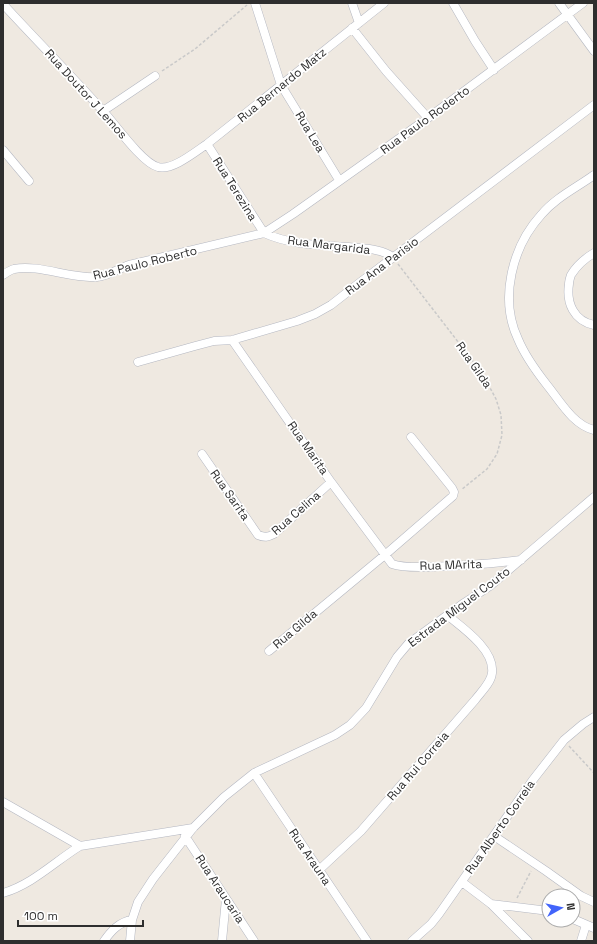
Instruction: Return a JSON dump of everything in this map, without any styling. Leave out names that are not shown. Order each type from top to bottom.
[{"type":"street","name":"Rua Lea","points":[[255,3],[281,85],[339,180]]},
{"type":"street","points":[[352,3],[355,26],[386,71],[428,118]]},
{"type":"street","name":"Rua Bernardo Matz","points":[[177,163],[207,144],[384,3]]},
{"type":"street","points":[[453,3],[494,70]]},
{"type":"street","points":[[558,3],[594,51]]},
{"type":"street","name":"Rua Paulo Roderto","points":[[264,233],[428,118],[583,3]]},
{"type":"street","name":"Rua Doutor J Lemos","points":[[3,4],[148,161],[158,167],[166,168],[177,163]]},
{"type":"street","points":[[103,111],[155,76]]},
{"type":"street","name":"Rua Ana Parisio","points":[[138,362],[214,341],[232,340],[297,321],[315,314],[331,304],[594,104]]},
{"type":"street","name":"Rua Terezina","points":[[207,144],[264,233]]},
{"type":"street","points":[[3,150],[29,181]]},
{"type":"street","points":[[594,175],[556,200],[541,215],[525,235],[516,255],[510,284],[509,305],[518,339],[535,369],[574,419],[584,427],[594,430]]},
{"type":"street","name":"Rua Margarida","points":[[264,233],[275,238],[305,244],[372,250],[386,253],[393,257]]},
{"type":"street","name":"Rua Paulo Roberto","points":[[3,275],[13,269],[26,268],[87,277],[98,277],[129,265],[264,233]]},
{"type":"street","points":[[594,253],[581,262],[570,276],[567,294],[572,310],[582,321],[594,325]]},
{"type":"street","name":"Rua Marita","points":[[232,340],[331,482],[386,554]]},
{"type":"street","points":[[412,437],[452,488],[454,492],[451,498]]},
{"type":"street","name":"Rua Sarita","points":[[202,454],[258,536]]},
{"type":"street","name":"Rua Celina","points":[[258,536],[267,538],[274,534],[331,482]]},
{"type":"street","name":"Estrada Miguel Couto","points":[[130,941],[132,920],[138,902],[153,879],[185,836],[224,797],[254,773],[335,735],[350,725],[366,708],[397,657],[408,644],[490,586],[594,497]]},
{"type":"street","name":"Rua Gilda","points":[[269,651],[451,498]]},
{"type":"street","name":"Rua MArita","points":[[386,554],[392,564],[406,566],[494,564],[521,560]]},
{"type":"street","name":"Rua Rui Correia","points":[[319,870],[361,831],[475,700],[490,680],[492,665],[485,650],[447,615]]},
{"type":"street","name":"Rua Alberto Correia","points":[[412,941],[440,914],[532,781],[564,740],[594,717]]},
{"type":"street","name":"Rua Arauna","points":[[254,773],[367,941]]},
{"type":"street","points":[[3,802],[80,846]]},
{"type":"street","points":[[3,893],[13,890],[28,882],[49,869],[68,853],[80,846],[192,828]]},
{"type":"street","name":"Rua Araucaria","points":[[185,836],[254,941]]},
{"type":"street","points":[[494,836],[581,896],[594,902]]},
{"type":"street","points":[[462,882],[491,904],[528,941]]},
{"type":"street","points":[[222,941],[226,899]]},
{"type":"street","points":[[491,904],[541,910]]},
{"type":"street","points":[[104,941],[118,925],[124,921],[132,920]]},
{"type":"street","points":[[581,941],[590,926]]},
{"type":"path","points":[[155,76],[195,49],[249,3]]},
{"type":"path","name":"Rua Gilda","points":[[393,257],[482,373],[496,399],[501,415],[502,435],[497,454],[487,469],[451,498]]},
{"type":"path","points":[[564,740],[594,773]]},
{"type":"path","points":[[514,906],[535,863]]}]
